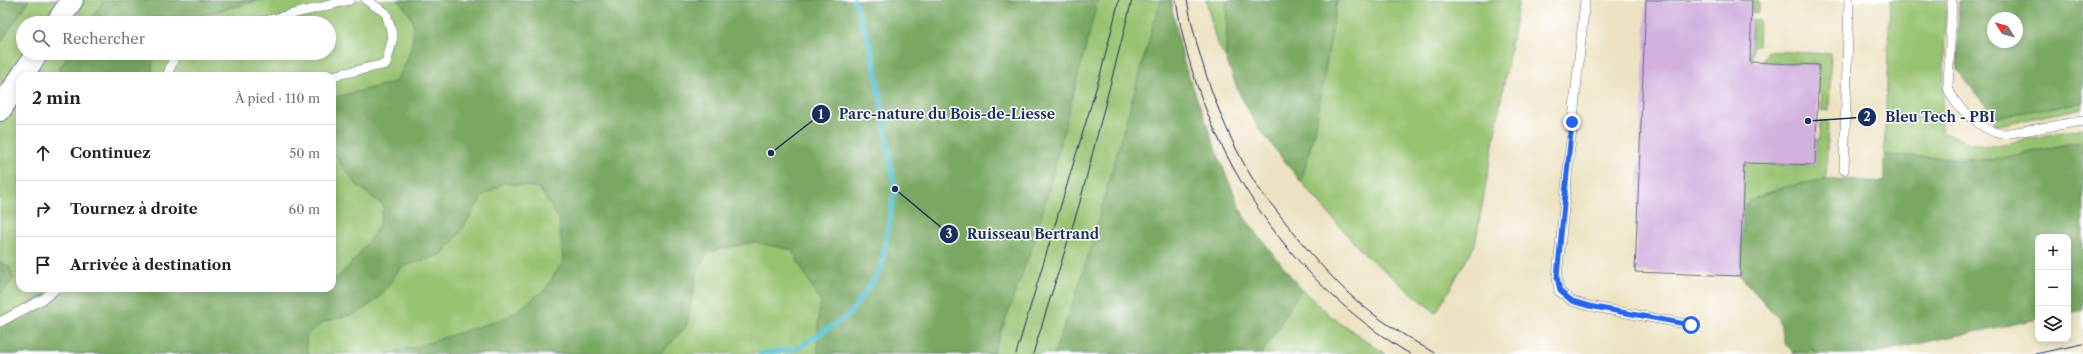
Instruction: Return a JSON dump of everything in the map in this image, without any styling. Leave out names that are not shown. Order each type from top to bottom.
[{"type":"main road","points":[[62,16],[72,0]]},
{"type":"main road","points":[[25,72],[32,60]]},
{"type":"main road","points":[[7,104],[16,87]]},
{"type":"lane","points":[[285,16],[350,0]]},
{"type":"lane","points":[[336,75],[386,64],[393,36],[386,13],[366,0]]},
{"type":"lane","points":[[1584,0],[1557,277],[1560,291],[1572,301],[1589,306],[1691,325]]},
{"type":"lane","points":[[1844,170],[1849,0]]},
{"type":"lane","points":[[1952,0],[1948,86],[1949,92],[1965,111],[1987,129],[1997,134],[2083,121]]},
{"type":"lane","points":[[169,72],[173,60]]},
{"type":"lane","points":[[0,322],[43,299],[52,292]]},
{"type":"green space","points":[[0,0],[1172,0],[1173,35],[1236,217],[1298,294],[1301,289],[1332,317],[1386,354],[0,354]]},
{"type":"green space","points":[[0,0],[29,0],[18,16],[16,16],[16,19],[0,43]]},
{"type":"green space","points":[[104,0],[261,0],[198,16],[94,16]]},
{"type":"green space","points":[[398,0],[1098,0],[1037,233],[993,354],[818,354],[818,322],[821,303],[792,250],[754,242],[708,252],[698,270],[686,327],[660,354],[387,354],[418,346],[508,317],[545,290],[563,261],[559,220],[539,188],[504,183],[483,196],[459,234],[441,255],[401,267],[382,295],[359,313],[324,322],[306,335],[307,352],[310,354],[0,354],[0,321],[43,295],[45,292],[336,292],[336,278],[358,256],[379,226],[384,206],[357,185],[336,157],[336,97],[395,82],[407,59],[412,42],[413,25],[407,10]]},
{"type":"green space","points":[[1162,0],[1170,0],[1184,63],[1221,163],[1244,217],[1301,289],[1262,354],[1054,354],[1082,276],[1155,19]]},
{"type":"green space","points":[[1206,0],[1227,0],[1226,59],[1216,40]]},
{"type":"green space","points":[[1227,0],[1337,0],[1315,131],[1301,182],[1257,126],[1239,93],[1226,59]]},
{"type":"green space","points":[[1337,0],[1519,0],[1475,245],[1436,313],[1363,253],[1301,182],[1315,131]]},
{"type":"green space","points":[[1752,0],[1759,0],[1759,13],[1752,12]]},
{"type":"green space","points":[[1890,0],[1946,0],[1942,132],[1970,143],[1993,146],[2083,128],[2083,141],[1992,160],[1884,155]]},
{"type":"green space","points":[[1959,0],[2083,0],[2083,102],[1995,117],[1957,70]]},
{"type":"green space","points":[[1752,20],[1759,20],[1758,46],[1753,46],[1752,94],[1749,94]]},
{"type":"green space","points":[[1768,51],[1831,54],[1829,111],[1821,110],[1822,94],[1817,93],[1818,65],[1772,63],[1762,95],[1763,60]]},
{"type":"green space","points":[[65,60],[153,60],[152,72],[60,72],[59,69]]},
{"type":"green space","points":[[2083,102],[2083,108],[1994,126],[1995,117]]},
{"type":"green space","points":[[1820,121],[1828,121],[1826,179],[1782,188],[1760,196],[1742,208],[1745,132],[1769,133],[1769,164],[1814,165],[1816,140],[1819,140]]},
{"type":"green space","points":[[2083,141],[2083,310],[2071,312],[2071,234],[2035,234],[2035,320],[1868,354],[1815,354],[1815,350],[1793,352],[1785,344],[1779,319],[1740,276],[1742,208],[1759,197],[1793,185],[1832,179],[1884,182],[1884,155],[1992,160]]},
{"type":"green space","points":[[0,262],[10,267],[13,279],[4,291],[0,293]]},
{"type":"green space","points":[[1816,350],[1815,354],[1793,354],[1793,352]]},
{"type":"building","points":[[1646,0],[1752,0],[1750,62],[1819,65],[1815,165],[1744,163],[1740,276],[1635,272]]},
{"type":"waterway","points":[[761,354],[796,349],[848,316],[881,270],[895,189],[873,55],[854,0]]},
{"type":"tram line","points":[[1016,354],[1101,72],[1119,0]]},
{"type":"tram line","points":[[1033,354],[1080,202],[1132,0]]},
{"type":"tram line","points":[[1176,0],[1187,53],[1204,106],[1227,156],[1254,203],[1287,247],[1324,287],[1365,323],[1410,354]]},
{"type":"tram line","points":[[1187,0],[1198,46],[1213,94],[1242,161],[1254,181],[1293,232],[1329,274],[1349,294],[1380,319],[1436,354]]},
{"type":"tram line","points":[[2035,354],[2083,344]]},
{"type":"place","name":"Bleu Tech - PBI","points":[[1808,121]]},
{"type":"place","name":"Parc-nature du Bois-de-Liesse","points":[[771,153]]},
{"type":"place","name":"Ruisseau Bertrand","points":[[895,189]]},
{"type":"route","points":[[1572,122],[1557,277],[1560,291],[1565,297],[1572,301],[1589,306],[1691,325]]}]
